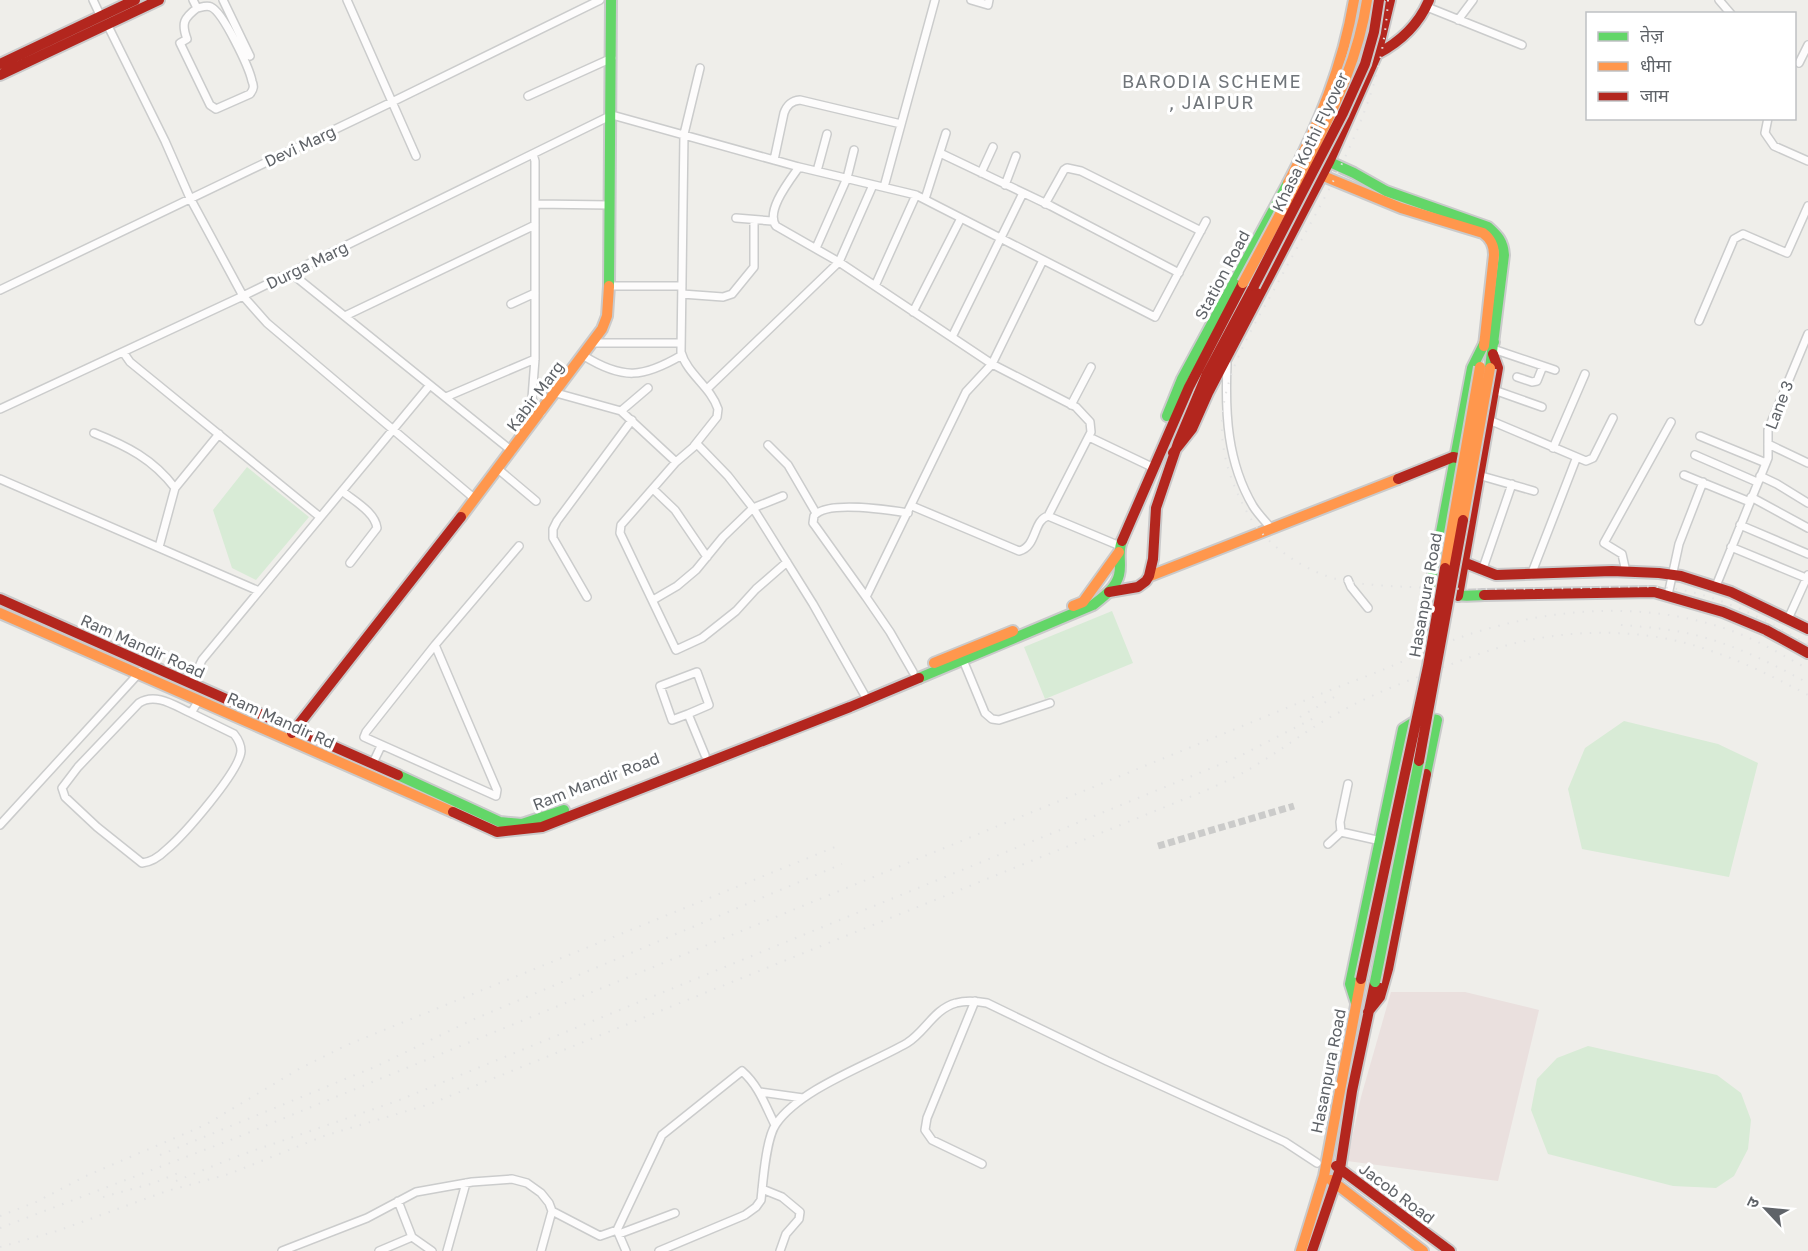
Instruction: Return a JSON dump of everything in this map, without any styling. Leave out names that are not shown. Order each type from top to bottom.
[{"type":"street","points":[[93,0],[165,141],[190,198],[243,296],[267,323],[475,499]]},
{"type":"street","points":[[0,75],[104,20],[135,0]]},
{"type":"street","points":[[0,64],[104,20],[159,0]]},
{"type":"street","points":[[194,0],[197,8]]},
{"type":"street","points":[[223,0],[250,57]]},
{"type":"street","points":[[347,0],[416,156]]},
{"type":"street","name":"Devi Marg","points":[[0,290],[600,0]]},
{"type":"street","name":"Kabir Marg","points":[[287,739],[512,451],[594,343],[602,329],[607,316],[609,286],[612,115],[611,0]]},
{"type":"street","points":[[884,187],[935,0]]},
{"type":"street","points":[[970,0],[988,5],[989,0]]},
{"type":"street","name":"Station Road","points":[[1109,592],[1119,576],[1120,549],[1162,450],[1162,427],[1182,380],[1305,151],[1338,78],[1351,29],[1354,0]]},
{"type":"street","name":"Khasa Kothi Flyover","points":[[1162,450],[1189,387],[1307,163],[1346,81],[1355,56],[1367,0]]},
{"type":"street","name":"Khasa Kothi Flyover","points":[[1173,453],[1194,402],[1343,113],[1365,64],[1374,32],[1379,0]]},
{"type":"street","points":[[1109,592],[1136,587],[1146,582],[1150,576],[1154,516],[1173,453],[1192,429],[1329,162],[1377,54],[1390,0]]},
{"type":"street","points":[[1458,20],[1472,0]]},
{"type":"street","points":[[1719,0],[1729,12]]},
{"type":"street","points":[[1377,54],[1386,50],[1404,34],[1428,3],[1458,20],[1522,45]]},
{"type":"street","points":[[213,7],[220,15],[242,55],[253,82],[253,90],[250,94],[216,109],[210,105],[180,43],[187,39],[183,29],[185,21],[197,8],[213,7]]},
{"type":"street","points":[[1808,45],[1797,64],[1808,67]]},
{"type":"street","points":[[528,96],[612,58]]},
{"type":"street","points":[[700,68],[684,134],[681,343],[683,360],[716,404],[717,417],[694,446],[676,462],[621,525],[621,533],[676,650],[702,638],[736,611],[756,589],[787,562]]},
{"type":"street","points":[[774,160],[784,113],[793,101],[800,100],[901,124]]},
{"type":"street","points":[[612,115],[799,167],[916,195],[1155,317],[1206,221]]},
{"type":"street","name":"Durga Marg","points":[[0,409],[291,273],[612,115]]},
{"type":"street","points":[[1768,120],[1765,132],[1774,146],[1808,161]]},
{"type":"street","points":[[925,199],[946,133]]},
{"type":"street","points":[[817,171],[827,134]]},
{"type":"street","points":[[981,173],[993,147]]},
{"type":"street","points":[[816,248],[847,178],[854,150]]},
{"type":"street","points":[[1305,151],[1386,191],[1488,227],[1503,243],[1499,304],[1491,346],[1498,368],[1478,470],[1458,596]]},
{"type":"street","points":[[940,153],[1179,273]]},
{"type":"street","points":[[534,154],[536,161],[535,359],[532,398],[535,407],[541,413]]},
{"type":"street","points":[[1005,185],[1017,156]]},
{"type":"street","name":"Hasanpura Road","points":[[1298,164],[1401,208],[1483,233],[1494,244],[1491,346],[1428,666],[1322,1160],[1324,1176],[1301,1251]]},
{"type":"street","points":[[799,167],[781,194],[771,215],[776,226],[839,262],[992,364],[1071,405],[1087,416],[1090,422],[1089,437],[1048,516],[1041,519],[1028,547],[1024,550],[1019,551],[910,510],[824,509],[816,513],[813,519],[816,527],[890,632],[913,672]]},
{"type":"street","points":[[1045,204],[1067,168],[1081,171],[1201,231]]},
{"type":"street","points":[[706,389],[839,262],[873,185]]},
{"type":"street","points":[[952,337],[1023,193]]},
{"type":"street","points":[[875,286],[916,195]]},
{"type":"street","points":[[535,204],[610,205]]},
{"type":"street","points":[[1699,321],[1734,239],[1743,234],[1787,253],[1808,206]]},
{"type":"street","points":[[736,218],[772,221]]},
{"type":"street","points":[[913,312],[961,218]]},
{"type":"street","points":[[609,286],[682,290],[723,297],[732,294],[754,267],[754,220]]},
{"type":"street","points":[[345,316],[535,225]]},
{"type":"street","points":[[866,597],[966,392],[992,364],[1043,260]]},
{"type":"street","points":[[291,273],[512,451]]},
{"type":"street","points":[[511,304],[535,293]]},
{"type":"street","name":"Lane 3","points":[[1716,586],[1768,458],[1768,430],[1808,334]]},
{"type":"street","points":[[594,343],[681,343]]},
{"type":"street","points":[[1491,346],[1555,370]]},
{"type":"street","points":[[1491,346],[1472,368],[1432,580],[1435,586],[1444,592],[1458,596],[1524,593],[1604,594],[1635,591],[1668,595],[1723,612],[1766,630],[1808,653]]},
{"type":"street","points":[[123,352],[130,362],[320,517]]},
{"type":"street","points":[[584,356],[598,365],[616,371],[643,374],[660,368],[682,355]]},
{"type":"street","points":[[1227,357],[1225,409],[1231,449],[1253,506],[1271,528]]},
{"type":"street","points":[[446,397],[535,359]]},
{"type":"street","points":[[1517,377],[1532,382],[1537,381],[1543,366]]},
{"type":"street","points":[[1071,405],[1091,367]]},
{"type":"street","points":[[1312,1251],[1340,1168],[1352,1090],[1440,655],[1485,368]]},
{"type":"street","points":[[1553,448],[1585,374]]},
{"type":"street","points":[[191,684],[202,660],[430,385]]},
{"type":"street","points":[[621,411],[648,388]]},
{"type":"street","points":[[1494,390],[1542,407]]},
{"type":"street","points":[[556,393],[621,411],[676,462]]},
{"type":"street","points":[[1489,420],[1576,459],[1586,461],[1593,458],[1613,418]]},
{"type":"street","points":[[587,597],[553,538],[553,529],[556,521],[632,420]]},
{"type":"street","points":[[1626,572],[1622,554],[1604,543],[1671,422]]},
{"type":"street","points":[[94,433],[127,446],[168,478],[175,488]]},
{"type":"street","points":[[159,547],[175,488],[219,434]]},
{"type":"street","points":[[1700,436],[1766,463]]},
{"type":"street","points":[[1089,437],[1154,468]]},
{"type":"street","points":[[694,446],[697,444],[728,476],[753,508],[864,694]]},
{"type":"street","points":[[1768,444],[1808,463]]},
{"type":"street","points":[[768,445],[788,465],[816,513]]},
{"type":"street","points":[[1695,455],[1758,479],[1808,503]]},
{"type":"street","points":[[1531,575],[1576,459]]},
{"type":"street","points":[[1150,576],[1441,462],[1453,462],[1534,491]]},
{"type":"street","points":[[498,469],[536,501]]},
{"type":"street","points":[[1684,475],[1751,499],[1808,528]]},
{"type":"street","points":[[0,479],[260,591]]},
{"type":"street","points":[[1668,595],[1679,544],[1703,482]]},
{"type":"street","points":[[1482,571],[1512,484]]},
{"type":"street","points":[[653,489],[675,510],[707,557]]},
{"type":"street","points":[[342,491],[370,514],[377,524],[377,528],[350,563]]},
{"type":"street","points":[[653,600],[677,586],[696,570],[723,537],[753,508],[783,496]]},
{"type":"street","points":[[1048,516],[1120,549]]},
{"type":"street","points":[[1740,525],[1808,554]]},
{"type":"street","points":[[435,645],[497,795],[494,796],[381,746],[365,738],[365,734],[435,645],[519,546]]},
{"type":"street","points":[[1731,547],[1807,576],[1788,619]]},
{"type":"street","name":"Ram Mandir Road","points":[[0,599],[373,763],[500,822],[522,824],[559,812],[864,694],[1083,602],[1120,549]]},
{"type":"street","points":[[1463,562],[1496,575],[1626,572],[1672,575],[1733,592],[1808,629]]},
{"type":"street","points":[[1348,580],[1368,608]]},
{"type":"street","name":"Ram Mandir Road","points":[[518,831],[542,827],[850,707],[1093,605],[1109,592]]},
{"type":"street","name":"Ram Mandir Rd","points":[[0,613],[497,832],[518,831]]},
{"type":"street","points":[[963,660],[985,713],[992,719],[1003,719],[1050,703]]},
{"type":"street","points":[[0,825],[139,674],[146,663]]},
{"type":"street","points":[[697,672],[709,705],[688,714],[672,720],[660,686],[697,672]]},
{"type":"street","points":[[146,698],[160,699],[191,714],[234,734],[239,740],[241,751],[237,765],[209,803],[166,850],[148,862],[142,862],[97,827],[65,797],[62,788],[78,767],[146,698]]},
{"type":"street","points":[[191,714],[199,700]]},
{"type":"street","points":[[688,714],[705,755]]},
{"type":"street","points":[[1356,1003],[1350,984],[1403,729],[1422,717],[1437,720],[1388,969],[1380,997],[1368,1012]]},
{"type":"street","points":[[367,774],[381,746]]},
{"type":"street","points":[[1341,832],[1340,822],[1348,784]]},
{"type":"street","points":[[1341,832],[1381,841]]},
{"type":"street","points":[[1328,844],[1341,832]]},
{"type":"street","points":[[975,1001],[927,1119],[925,1130],[932,1140],[982,1164]]},
{"type":"street","points":[[659,1251],[745,1215],[756,1207],[761,1200],[768,1150],[775,1125],[802,1098],[909,1042],[939,1012],[956,1003],[975,1001],[987,1003],[1322,1160]]},
{"type":"street","points":[[626,1251],[618,1232],[662,1135],[742,1071],[760,1092],[775,1125]]},
{"type":"street","points":[[760,1092],[802,1098]]},
{"type":"street","name":"Jacob Road","points":[[1322,1160],[1340,1168],[1450,1251]]},
{"type":"street","name":"Jacob Road","points":[[1324,1176],[1423,1251]]},
{"type":"street","points":[[282,1251],[367,1218],[416,1192],[466,1183],[512,1179],[527,1183],[541,1193],[549,1203],[552,1211],[541,1251]]},
{"type":"street","points":[[447,1251],[466,1183]]},
{"type":"street","points":[[762,1189],[782,1197],[800,1212],[799,1219],[786,1234],[780,1251]]},
{"type":"street","points":[[398,1201],[412,1237],[432,1251]]},
{"type":"street","points":[[552,1211],[600,1236],[675,1213]]},
{"type":"street","points":[[379,1251],[412,1237]]},
{"type":"shaded area","points":[[1391,992],[1465,992],[1539,1010],[1498,1181],[1347,1161],[1361,1097]]},
{"type":"green space","points":[[247,467],[309,517],[256,580],[232,568],[213,510]]},
{"type":"green space","points":[[1112,611],[1133,663],[1045,699],[1024,647]]},
{"type":"green space","points":[[1624,721],[1718,744],[1758,763],[1729,877],[1582,849],[1568,789],[1585,748]]},
{"type":"green space","points":[[1588,1046],[1717,1075],[1741,1093],[1751,1120],[1748,1149],[1734,1176],[1716,1188],[1673,1186],[1548,1154],[1531,1110],[1537,1079],[1557,1058]]},
{"type":"tunnel","points":[[1158,846],[1294,806]]},
{"type":"railway","points":[[1388,0],[1384,41],[1378,68],[1357,130],[1324,199],[1243,347],[1226,393],[1222,423],[1224,450],[1231,477],[1248,514],[1265,537],[1288,556],[1314,571],[1340,580],[1384,586],[1452,589],[1637,586],[1670,588],[1689,591],[1724,602],[1808,644]]},
{"type":"railway","points":[[0,1228],[233,1139],[1467,635],[1533,618],[1567,613],[1601,611],[1669,615],[1735,632],[1808,669]]},
{"type":"railway","points":[[1621,625],[1670,630],[1713,640],[1755,656],[1808,683]]},
{"type":"railway","points":[[0,1247],[57,1231],[167,1191],[229,1174],[324,1136],[430,1104],[1207,790],[1250,769],[1315,726],[1359,702],[1407,681],[1498,648],[1531,640],[1578,634],[1650,636],[1696,646],[1725,656],[1808,695]]},
{"type":"railway","points":[[1300,717],[1341,693]]},
{"type":"railway","points":[[176,1181],[238,1156],[397,1101],[1236,758],[1314,718]]},
{"type":"railway","points":[[0,1216],[36,1202],[86,1176],[205,1125],[299,1069],[347,1045],[840,845]]},
{"type":"railway","points":[[160,1155],[377,1066],[472,1020],[842,864]]},
{"type":"railway","points":[[103,1197],[154,1183],[183,1171]]},
{"type":"traffic: fast","points":[[609,286],[611,0]]},
{"type":"traffic: fast","points":[[1323,159],[1386,191],[1488,227],[1497,236],[1504,255],[1490,368]]},
{"type":"traffic: fast","points":[[1167,416],[1182,379],[1288,183]]},
{"type":"traffic: fast","points":[[1484,595],[1462,596],[1448,593],[1436,586],[1432,580],[1472,368],[1485,342],[1494,342]]},
{"type":"traffic: fast","points":[[919,678],[1093,605],[1109,592],[1117,580],[1120,571],[1122,541]]},
{"type":"traffic: fast","points":[[1356,1003],[1350,984],[1403,729],[1422,717],[1437,720],[1426,774]]},
{"type":"traffic: fast","points":[[1375,982],[1419,761]]},
{"type":"traffic: fast","points":[[398,775],[500,822],[522,824],[564,810]]},
{"type":"traffic: slow","points":[[1288,183],[1310,139],[1328,94],[1343,48],[1354,0]]},
{"type":"traffic: slow","points":[[1243,283],[1338,98],[1358,40],[1367,0]]},
{"type":"traffic: slow","points":[[1316,173],[1401,208],[1483,233],[1488,238],[1493,245],[1494,255],[1484,346]]},
{"type":"traffic: slow","points":[[461,517],[602,329],[607,316],[609,286]]},
{"type":"traffic: slow","points":[[1445,568],[1480,367]]},
{"type":"traffic: slow","points":[[1463,520],[1490,368]]},
{"type":"traffic: slow","points":[[1150,576],[1398,479]]},
{"type":"traffic: slow","points":[[1073,606],[1083,602],[1119,552]]},
{"type":"traffic: slow","points":[[0,613],[453,812]]},
{"type":"traffic: slow","points":[[934,663],[1013,631]]},
{"type":"traffic: slow","points":[[1301,1251],[1324,1176],[1361,979]]},
{"type":"traffic: slow","points":[[1331,1180],[1423,1251]]},
{"type":"traffic: jam","points":[[0,64],[135,0]]},
{"type":"traffic: jam","points":[[0,75],[159,0]]},
{"type":"traffic: jam","points":[[1254,286],[1343,113],[1365,64],[1374,32],[1379,0]]},
{"type":"traffic: jam","points":[[1173,453],[1192,429],[1208,393],[1329,162],[1377,54],[1390,0]]},
{"type":"traffic: jam","points":[[1377,54],[1408,32],[1420,17],[1429,0]]},
{"type":"traffic: jam","points":[[1122,541],[1189,387],[1243,283]]},
{"type":"traffic: jam","points":[[1109,592],[1138,587],[1149,576],[1153,559],[1156,508],[1178,443],[1207,374],[1254,286]]},
{"type":"traffic: jam","points":[[1458,596],[1498,368],[1493,354]]},
{"type":"traffic: jam","points":[[1398,479],[1453,457],[1480,463]]},
{"type":"traffic: jam","points":[[292,733],[461,517]]},
{"type":"traffic: jam","points":[[1419,761],[1463,520]]},
{"type":"traffic: jam","points":[[1463,562],[1496,575],[1612,571],[1681,576],[1731,592],[1808,629]]},
{"type":"traffic: jam","points":[[1361,979],[1428,666],[1445,568]]},
{"type":"traffic: jam","points":[[1484,595],[1654,592],[1723,612],[1766,630],[1808,653]]},
{"type":"traffic: jam","points":[[0,599],[398,775]]},
{"type":"traffic: jam","points":[[453,812],[497,832],[542,827],[919,678]]},
{"type":"traffic: jam","points":[[1368,1012],[1380,997],[1388,969],[1426,774]]},
{"type":"traffic: jam","points":[[1312,1251],[1340,1169],[1352,1091],[1375,982]]},
{"type":"traffic: jam","points":[[1336,1166],[1450,1251]]},
{"type":"district","name":"BARODIA SCHEME , JAIPUR","points":[[1212,92]]}]
